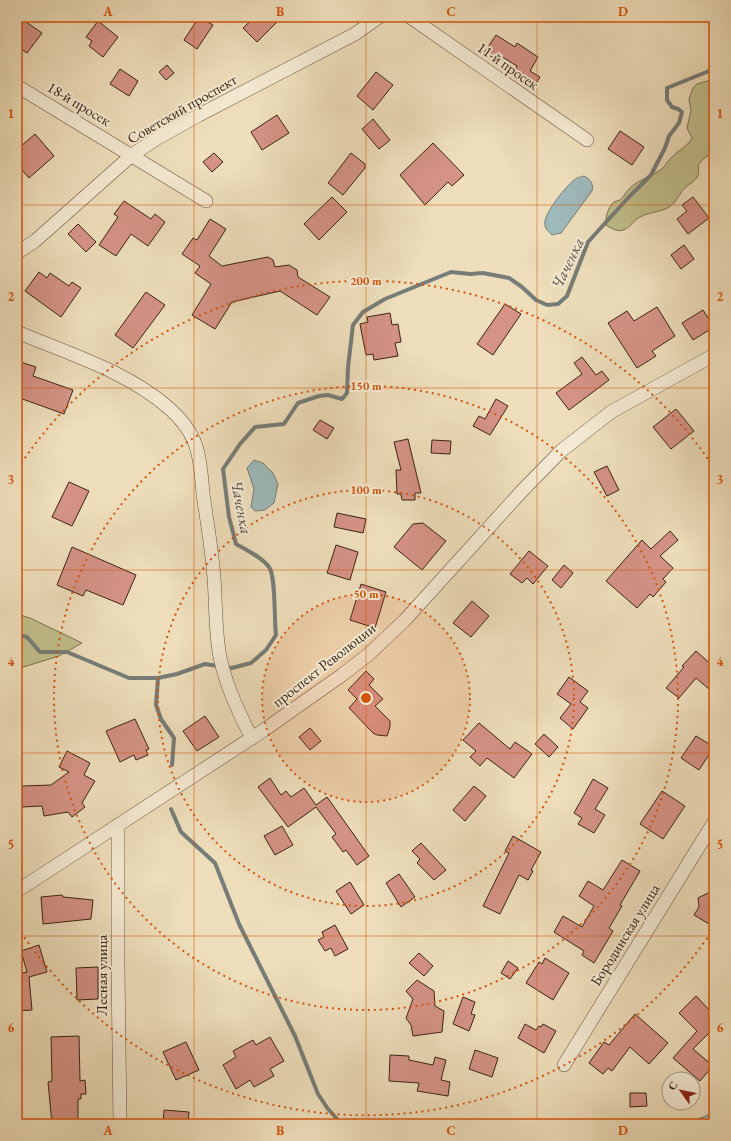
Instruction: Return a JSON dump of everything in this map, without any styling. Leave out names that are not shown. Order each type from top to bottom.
[{"type":"street","name":"Советский проспект","points":[[17,253],[35,241],[132,155],[156,139],[355,34],[378,17]]},
{"type":"street","name":"11-й просек","points":[[410,17],[586,140]]},
{"type":"street","name":"18-й просек","points":[[17,86],[206,201]]},
{"type":"street","points":[[17,332],[104,368],[132,382],[151,394],[171,410],[185,425],[195,441],[214,578],[220,657],[226,682],[239,714],[252,738]]},
{"type":"street","name":"проспект Революции","points":[[17,891],[252,738],[326,687],[369,654],[405,620],[521,492],[561,451],[611,412],[714,356]]},
{"type":"street","name":"Бородинская улица","points":[[564,1065],[714,822]]},
{"type":"street","name":"Лесная улица","points":[[118,826],[120,1124]]},
{"type":"shaded area","points":[[714,79],[714,151],[701,161],[698,166],[699,171],[696,179],[683,190],[674,203],[666,209],[644,215],[628,228],[623,230],[616,230],[606,225],[607,213],[614,202],[620,200],[634,185],[664,167],[669,159],[690,141],[692,138],[687,128],[691,110],[689,99],[693,88],[697,84]]},
{"type":"shaded area","points":[[17,614],[30,618],[82,643],[59,656],[17,669]]},
{"type":"water","points":[[583,176],[588,178],[591,182],[592,191],[561,233],[552,235],[545,226],[547,214],[568,186],[577,178]]},
{"type":"water","points":[[254,460],[263,463],[273,473],[278,484],[274,503],[265,510],[255,511],[251,507],[254,489],[247,468]]},
{"type":"water","points":[[714,1113],[714,1124],[686,1124],[695,1120]]},
{"type":"water","points":[[637,1119],[648,1124],[621,1124]]},
{"type":"building","points":[[17,17],[42,33],[27,53],[17,46]]},
{"type":"building","points":[[199,17],[213,25],[197,49],[184,40]]},
{"type":"building","points":[[255,17],[282,17],[257,42],[243,28]]},
{"type":"building","points":[[98,21],[118,37],[103,57],[89,46],[92,41],[86,37]]},
{"type":"building","points":[[496,35],[515,47],[517,43],[538,57],[530,71],[540,77],[534,87],[512,74],[517,66],[499,55],[496,61],[484,53]]},
{"type":"building","points":[[167,65],[174,73],[166,80],[159,72]]},
{"type":"building","points":[[120,69],[138,81],[129,96],[110,84]]},
{"type":"building","points":[[376,72],[393,85],[373,110],[357,96]]},
{"type":"building","points":[[277,115],[289,133],[262,150],[251,132]]},
{"type":"building","points":[[373,119],[390,140],[379,149],[362,129]]},
{"type":"building","points":[[620,131],[644,147],[632,165],[608,149]]},
{"type":"building","points":[[35,134],[54,156],[29,178],[17,164],[17,155],[23,150],[20,147]]},
{"type":"building","points":[[433,143],[464,175],[452,186],[448,182],[425,205],[400,175]]},
{"type":"building","points":[[214,153],[223,162],[212,172],[203,162]]},
{"type":"building","points":[[351,153],[365,164],[365,168],[343,195],[328,183]]},
{"type":"building","points":[[332,197],[347,212],[319,240],[304,224]]},
{"type":"building","points":[[693,197],[709,218],[688,234],[677,219],[687,211],[682,205]]},
{"type":"building","points":[[124,201],[151,219],[155,214],[165,222],[148,246],[131,234],[116,256],[99,245],[118,217],[114,214]]},
{"type":"building","points":[[210,219],[226,229],[209,256],[222,266],[268,257],[273,260],[275,267],[289,265],[297,270],[298,277],[330,297],[317,315],[280,291],[232,302],[215,329],[192,315],[211,284],[195,273],[200,266],[182,254],[193,238],[197,240]]},
{"type":"building","points":[[78,224],[96,242],[86,252],[68,234]]},
{"type":"building","points":[[684,245],[694,259],[681,269],[671,255]]},
{"type":"building","points":[[39,272],[47,278],[50,273],[69,286],[72,282],[81,288],[61,317],[25,291]]},
{"type":"building","points":[[146,292],[165,305],[133,348],[115,335]]},
{"type":"building","points":[[505,304],[521,314],[493,355],[477,344]]},
{"type":"building","points":[[657,307],[675,336],[652,351],[656,356],[637,368],[608,323],[627,311],[634,321]]},
{"type":"building","points":[[703,310],[714,327],[693,340],[682,323]]},
{"type":"building","points":[[390,313],[392,325],[398,324],[401,342],[395,343],[398,356],[374,360],[373,354],[366,355],[360,324],[368,322],[367,317]]},
{"type":"building","points":[[582,357],[596,375],[602,371],[609,380],[569,410],[556,393],[582,374],[574,363]]},
{"type":"building","points":[[17,361],[36,367],[33,376],[73,390],[64,414],[17,397]]},
{"type":"building","points":[[496,399],[508,406],[490,435],[473,426],[479,416],[485,419]]},
{"type":"building","points":[[676,409],[694,431],[671,449],[653,427]]},
{"type":"building","points":[[320,420],[334,428],[327,439],[313,430]]},
{"type":"building","points":[[408,439],[421,493],[415,493],[415,500],[402,500],[401,494],[397,494],[396,470],[401,470],[394,442]]},
{"type":"building","points":[[432,440],[451,441],[450,454],[431,453]]},
{"type":"building","points":[[607,466],[619,490],[607,496],[594,472]]},
{"type":"building","points":[[69,482],[89,491],[72,526],[52,517]]},
{"type":"building","points":[[337,513],[366,519],[363,533],[334,527]]},
{"type":"building","points":[[423,523],[446,541],[422,570],[394,547],[413,524]]},
{"type":"building","points":[[670,531],[678,540],[660,556],[673,568],[663,579],[666,582],[653,597],[650,594],[637,608],[606,581],[642,540],[651,549]]},
{"type":"building","points":[[336,545],[358,552],[350,580],[327,573]]},
{"type":"building","points":[[72,547],[136,575],[123,605],[86,590],[83,596],[57,585]]},
{"type":"building","points":[[529,551],[548,566],[533,584],[527,578],[522,583],[510,574]]},
{"type":"building","points":[[564,565],[573,573],[561,588],[552,580]]},
{"type":"building","points":[[361,584],[386,592],[375,628],[350,620]]},
{"type":"building","points":[[472,601],[489,616],[471,637],[453,623]]},
{"type":"building","points":[[696,651],[714,667],[714,684],[709,689],[696,678],[679,698],[666,688],[684,667],[682,666]]},
{"type":"building","points":[[366,671],[374,679],[369,685],[383,699],[375,706],[390,721],[387,736],[373,733],[349,708],[357,699],[348,690]]},
{"type":"building","points":[[569,677],[588,691],[580,702],[588,708],[573,729],[560,718],[571,704],[557,694]]},
{"type":"building","points":[[205,716],[219,737],[197,751],[183,731]]},
{"type":"building","points":[[135,719],[149,749],[146,750],[148,755],[136,760],[134,755],[120,762],[106,731]]},
{"type":"building","points":[[479,723],[510,749],[515,742],[532,754],[514,778],[487,758],[480,766],[470,757],[476,751],[463,740]]},
{"type":"building","points":[[310,728],[321,741],[310,750],[299,737]]},
{"type":"building","points":[[544,734],[558,747],[549,757],[535,744]]},
{"type":"building","points":[[696,736],[714,747],[699,770],[681,758]]},
{"type":"building","points":[[67,751],[90,763],[84,775],[95,781],[82,803],[85,807],[72,817],[68,812],[44,816],[42,806],[22,807],[22,786],[51,785],[69,772],[59,767]]},
{"type":"building","points":[[270,778],[281,795],[286,791],[291,797],[304,788],[316,805],[327,797],[369,856],[357,865],[346,850],[343,852],[332,837],[336,834],[316,807],[288,827],[258,787]]},
{"type":"building","points":[[593,779],[608,788],[595,809],[605,815],[594,833],[578,824],[582,818],[574,813]]},
{"type":"building","points":[[474,786],[486,796],[465,821],[453,810]]},
{"type":"building","points":[[662,791],[685,806],[663,839],[640,824]]},
{"type":"building","points":[[282,826],[293,845],[275,855],[264,836]]},
{"type":"building","points":[[513,836],[541,852],[531,870],[533,871],[528,880],[519,875],[500,914],[483,906],[509,853],[505,851]]},
{"type":"building","points":[[421,843],[446,870],[434,880],[417,863],[420,859],[412,851]]},
{"type":"building","points":[[622,860],[640,871],[620,905],[622,906],[609,928],[613,931],[594,963],[582,955],[584,951],[554,932],[563,916],[582,927],[594,906],[579,896],[588,881],[603,890]]},
{"type":"building","points":[[399,874],[415,897],[401,907],[386,883]]},
{"type":"building","points":[[350,882],[364,905],[351,914],[336,891]]},
{"type":"building","points":[[714,890],[714,927],[694,915],[699,907],[698,898]]},
{"type":"building","points":[[62,895],[63,897],[93,900],[91,919],[43,924],[41,897]]},
{"type":"building","points":[[335,925],[348,949],[335,956],[331,948],[325,951],[318,940],[324,937],[322,932]]},
{"type":"building","points":[[39,945],[47,972],[29,977],[32,1010],[17,1011],[17,974],[27,972],[21,951]]},
{"type":"building","points":[[419,953],[433,966],[424,976],[409,963]]},
{"type":"building","points":[[545,958],[569,973],[553,1000],[526,983],[539,962],[542,964]]},
{"type":"building","points":[[508,961],[518,968],[510,979],[501,973]]},
{"type":"building","points":[[98,967],[98,999],[77,1000],[76,968]]},
{"type":"building","points":[[417,980],[434,991],[435,1006],[444,1011],[442,1032],[413,1036],[411,1025],[406,1018],[413,999],[406,991]]},
{"type":"building","points":[[696,996],[714,1015],[714,1028],[693,1049],[713,1066],[701,1080],[701,1071],[688,1071],[673,1058],[697,1031],[679,1013]]},
{"type":"building","points":[[463,997],[475,1002],[471,1014],[475,1015],[469,1031],[453,1024]]},
{"type":"building","points":[[635,1014],[668,1043],[649,1064],[630,1047],[612,1071],[608,1068],[603,1074],[589,1063],[604,1042],[609,1045]]},
{"type":"building","points":[[525,1024],[536,1030],[543,1024],[556,1031],[544,1053],[518,1038]]},
{"type":"building","points":[[79,1036],[80,1081],[85,1080],[86,1094],[81,1094],[81,1099],[78,1099],[78,1124],[52,1124],[48,1082],[52,1081],[51,1037]]},
{"type":"building","points":[[270,1037],[284,1061],[270,1069],[274,1076],[254,1087],[250,1080],[236,1089],[223,1065],[236,1057],[233,1051],[253,1040],[256,1045]]},
{"type":"building","points":[[186,1042],[199,1070],[176,1080],[163,1052]]},
{"type":"building","points":[[475,1050],[498,1058],[492,1077],[469,1069]]},
{"type":"building","points":[[390,1055],[409,1056],[409,1060],[433,1065],[435,1057],[446,1060],[441,1080],[450,1082],[448,1096],[417,1091],[419,1083],[389,1081]]},
{"type":"building","points":[[630,1093],[646,1093],[647,1106],[630,1107]]},
{"type":"building","points":[[164,1110],[189,1112],[188,1124],[163,1124]]},
{"type":"waterway","name":"Чаченка","points":[[17,635],[27,637],[40,652],[67,652],[129,678],[158,678],[177,674],[205,664],[232,668],[251,663],[266,650],[276,635],[273,579],[271,572],[266,563],[236,544],[229,517],[223,469],[240,444],[255,427],[284,424],[298,403],[319,396],[328,395],[342,399],[347,393],[348,367],[353,325],[363,312],[385,299],[451,272],[470,274],[483,273],[509,278],[522,287],[536,300],[547,305],[558,304],[567,296],[588,242],[651,175],[665,148],[669,136],[679,123],[682,112],[672,107],[667,100],[667,88],[714,69]]},
{"type":"waterway","points":[[158,678],[156,705],[161,719],[174,738],[172,765]]},
{"type":"waterway","points":[[171,809],[181,832],[215,863],[239,924],[295,1036],[318,1094],[328,1109],[340,1122],[348,1124]]}]
